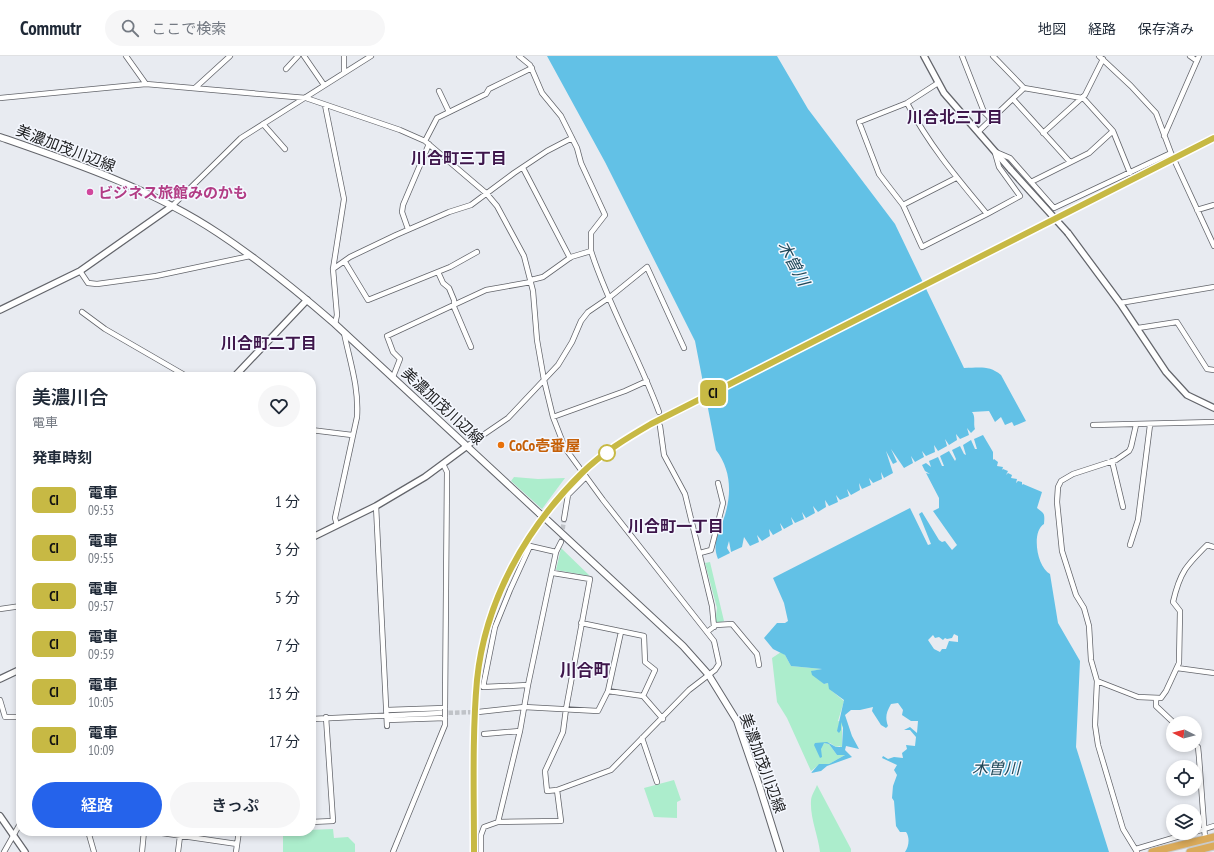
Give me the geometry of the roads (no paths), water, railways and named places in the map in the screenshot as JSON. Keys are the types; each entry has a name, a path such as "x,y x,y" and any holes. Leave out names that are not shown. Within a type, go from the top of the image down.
{"highway":[{"path":"1152,852 1214,836"},
{"path":"1190,852 1206,850 1214,846"}],"main road":[{"name":"美濃加茂川辺線","path":"0,137 94,170 171,207 218,233 250,256 336,324 678,641 708,674 737,720 780,852"}],"street":[{"path":"126,56 146,84"},
{"path":"195,88 230,56"},
{"path":"286,69 298,56"},
{"path":"304,56 324,85"},
{"path":"344,56 344,72"},
{"path":"0,310 80,271 171,207 241,138 371,56"},
{"path":"519,56 532,68 542,94 561,116 605,215 591,233 591,251 659,412"},
{"path":"924,56 938,83 953,104 1068,233 1120,302 1166,372 1179,388 1187,395 1214,408"},
{"path":"962,56 984,112 991,119"},
{"path":"994,56 1024,88 1082,98 1113,131 1130,173"},
{"path":"1164,136 1198,59 1190,56"},
{"path":"1044,133 1082,98 1101,57 1156,113 1164,136 1214,246"},
{"path":"425,141 437,118 486,94 489,89 532,68"},
{"path":"938,83 907,103 859,122 879,174 903,205 922,247 1020,196 999,167 995,152"},
{"path":"0,98 146,84 306,98 400,130 429,144 486,193 497,206 524,256 531,281 537,340 544,380 553,417 565,448 714,641 719,664 715,670 708,674 690,690 611,770 557,790 547,791 544,771 563,732 581,623 590,579 553,573"},
{"path":"978,132 1024,88"},
{"path":"439,91 449,112"},
{"path":"1013,99 1070,162"},
{"path":"907,103 928,141 956,178 987,214"},
{"path":"325,105 344,199 333,269 336,324"},
{"path":"263,124 285,149"},
{"path":"1031,182 1089,152 1113,131"},
{"path":"333,269 345,262 350,257 408,229 448,212 471,205 547,151 572,138"},
{"path":"408,229 402,212 403,205 429,144"},
{"path":"995,152 1010,158 1054,208 1172,153"},
{"path":"523,168 570,258"},
{"path":"903,205 956,178"},
{"path":"1197,210 1214,205"},
{"path":"393,377 400,359 393,352 387,336 486,290 531,281 543,277 570,258 591,251"},
{"path":"345,262 368,300 438,272 477,252"},
{"path":"80,271 88,283 97,284 156,276 250,256"},
{"path":"316,536 376,506 443,464 508,418 558,365 584,316 647,267 684,348"},
{"path":"438,272 443,283 449,288 470,347"},
{"path":"1120,302 1214,287"},
{"path":"239,372 307,300"},
{"path":"82,312 105,329 179,372"},
{"path":"1138,328 1177,322 1207,369 1214,370"},
{"path":"338,525 334,518 357,417 358,401 355,373 344,333"},
{"path":"553,417 625,391 647,381"},
{"path":"1093,425 1150,425 1214,422"},
{"path":"1136,425 1131,447 1128,451 1112,461 1073,474 1061,481 1058,487 1057,502 1062,551 1076,595 1084,608 1089,626 1091,660 1097,682 1095,725 1098,745 1123,829 1137,850 1168,840"},
{"path":"1130,545 1138,520 1150,425"},
{"path":"660,426 664,455 685,494 712,606 714,627"},
{"path":"316,431 352,435"},
{"path":"1112,461 1124,507"},
{"path":"393,852 445,725 448,472 443,464"},
{"path":"564,519 568,495 586,477"},
{"path":"700,554 711,550 723,503 718,483"},
{"path":"376,506 387,726"},
{"path":"498,822 520,731 528,685 553,573 556,552 561,542"},
{"path":"1097,682 1138,697 1156,699 1161,698 1166,691 1179,663 1180,611 1173,602 1177,585 1185,567 1207,545 1214,547"},
{"path":"528,685 483,687 496,627 510,590 530,546 556,552"},
{"path":"0,609 16,607"},
{"path":"581,623 644,636 645,662 655,670 643,696"},
{"path":"707,632 714,627 732,624 757,654 759,665"},
{"path":"478,712 524,707 598,711 608,691 621,632"},
{"path":"1177,668 1214,673"},
{"path":"0,678 16,671"},
{"path":"608,691 643,696 663,719"},
{"path":"1156,699 1156,706 1167,716"},
{"path":"0,700 5,717 16,717"},
{"path":"316,718 445,713"},
{"path":"387,715 445,713"},
{"path":"316,822 333,821 326,717"},
{"path":"484,734 520,731"},
{"path":"642,738 658,782"},
{"path":"1198,752 1205,838"},
{"path":"481,852 481,835 484,827 498,822 561,821 557,790"},
{"path":"0,816 25,852"},
{"path":"1204,829 1214,826"},
{"path":"4,852 16,830"},
{"path":"89,836 94,852"},
{"path":"142,852 144,836"},
{"path":"178,852 180,836 237,844"},
{"path":"236,852 238,836"}],"water":[{"path":"547,56 777,56 808,109 895,224 964,368 988,368 1001,375 1026,421 1014,426 1012,422 1005,425 1001,417 995,422 989,411 972,412 974,416 975,429 971,433 967,428 969,435 960,439 956,434 957,440 949,445 945,439 947,446 938,451 934,445 935,452 926,456 922,451 924,457 915,462 911,456 913,463 904,468 891,449 897,462 893,464 886,451 893,473 884,478 881,472 882,479 873,483 869,478 871,485 862,489 859,483 860,490 851,495 847,489 849,496 840,500 836,495 838,502 829,506 825,500 826,507 818,512 813,506 815,513 806,518 802,512 804,519 795,523 791,517 793,524 784,529 780,523 782,530 773,535 769,529 770,536 762,541 757,535 759,542 750,546 744,537 742,547 731,552 729,541 727,548 730,553 718,559 716,554 716,544 726,512 729,484 725,466 716,450 695,341 605,162"},
{"name":"木曽川","path":"983,435 993,452 993,460 994,459 998,462 997,466 1003,467 1002,470 1008,471 1006,475 1008,473 1012,475 1011,478 1017,479 1016,483 1018,481 1022,482 1022,485 1023,484 1042,492 1037,508 1044,514 1044,524 1040,528 1038,534 1037,549 1045,570 1050,574 1058,623 1080,661 1076,747 1109,852 905,852 908,845 908,837 906,832 900,832 896,826 894,801 892,798 893,786 897,775 894,770 897,765 882,758 883,756 888,759 894,757 903,758 902,753 907,749 906,745 915,746 916,737 910,730 904,730 910,727 917,733 918,721 911,721 902,715 903,710 898,703 891,704 889,707 886,717 888,726 886,728 881,725 872,711 873,707 860,710 851,710 845,715 852,736 859,749 846,746 845,750 852,757 827,766 821,771 811,773 819,764 829,764 845,755 837,755 829,744 824,743 821,749 822,757 820,758 814,745 815,743 827,742 836,747 842,747 843,728 841,722 841,730 839,733 837,731 844,700 829,689 828,683 824,684 812,675 811,671 822,669 791,666 785,655 773,649 764,638 777,623 785,623 788,621 784,603 773,578 910,508 928,545 931,544 919,514 922,512 939,540 942,542 945,541 952,550 957,545 933,511 939,508 939,498 926,473 930,474 925,471 922,465 926,463 931,467 929,461 938,457 942,466 944,466 940,456 949,451 955,461 956,459 952,450 960,446 966,455 963,445 971,440 975,449 977,449 974,439","holes":["954,634 958,636 958,642 949,641 946,649 942,649 940,652 934,649 928,640 933,635 935,638 939,637 943,640 945,638 952,638"]}],"tunnel":[{"path":"561,542 564,519"},
{"path":"442,713 478,712"}],"railway":[{"path":"474,852 475,701 482,651 489,622 499,594 526,542 543,517 582,473 606,452 651,424 1214,138"}],"train":[{"name":"CI","path":"474,852 475,714 478,678 484,643 489,625 506,579 529,537 547,512 583,472 617,445 651,424 1214,138"}],"place":[{"name":"ビジネス旅館みのかも","path":"90,192"},
{"name":"CoCo壱番屋","path":"501,445"}],"district":[{"name":"川合北三丁目","path":"955,117"},
{"name":"川合町三丁目","path":"459,158"},
{"name":"川合町二丁目","path":"269,343"},
{"name":"川合町一丁目","path":"676,526"},
{"name":"川合町","path":"585,670"}]}
